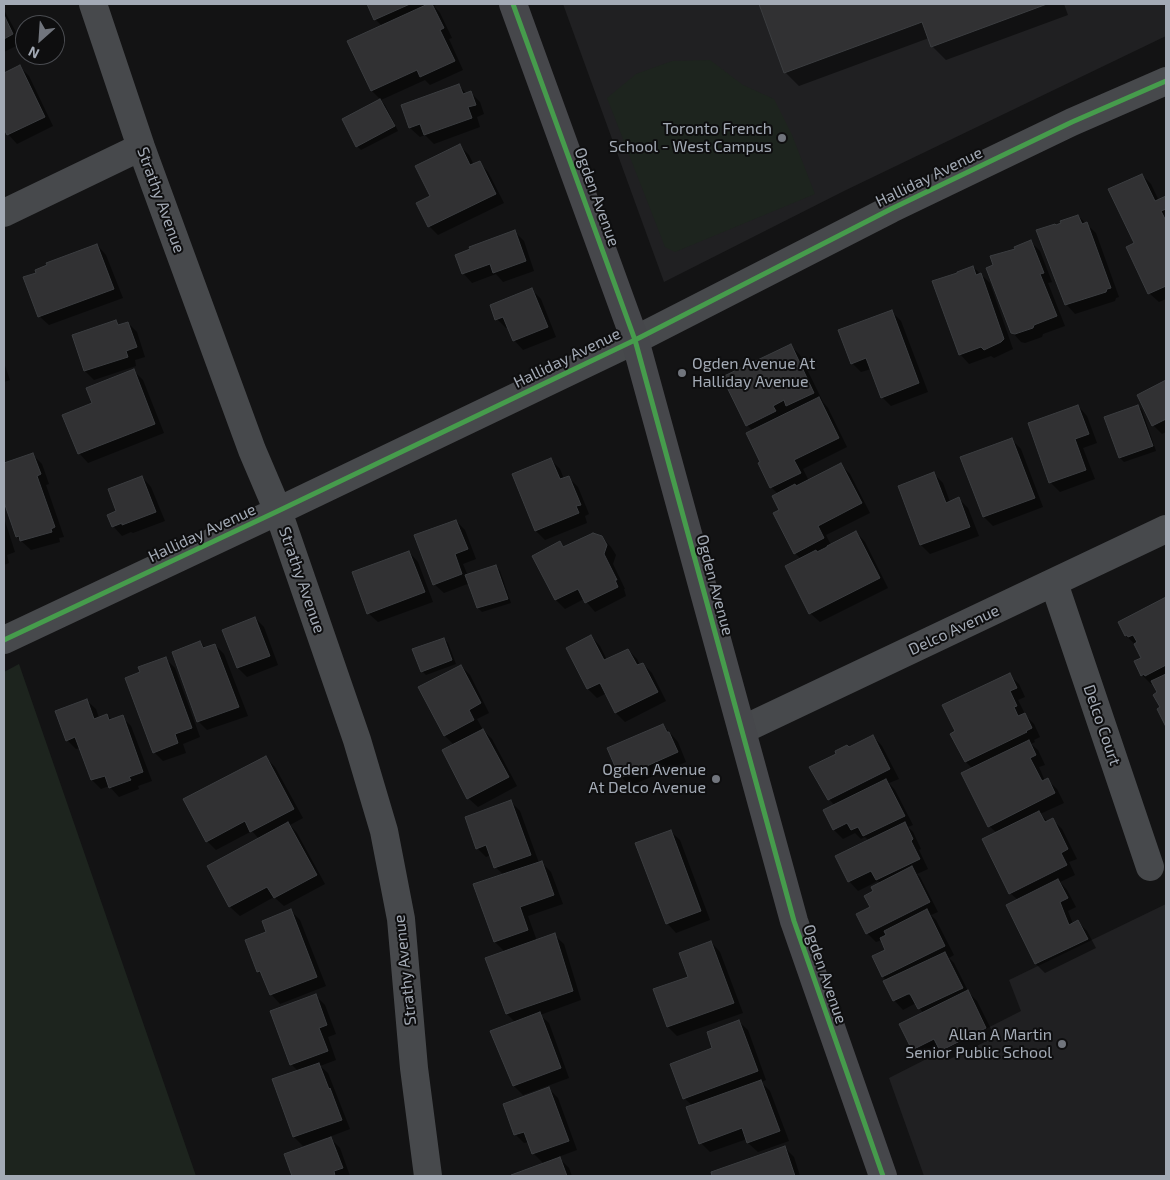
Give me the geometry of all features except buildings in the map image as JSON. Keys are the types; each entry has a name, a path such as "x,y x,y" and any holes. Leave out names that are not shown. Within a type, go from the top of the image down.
{"street":[{"name":"Strathy Avenue","path":"93,4 142,147 252,450 278,511 357,740 384,832 401,919 414,1068 428,1176"},
{"name":"Ogden Avenue","path":"513,4 635,340 794,921 883,1176"},
{"name":"Halliday Avenue","path":"4,640 635,340 900,204 1072,122 1166,81"},
{"path":"4,213 142,147"},
{"name":"Delco Avenue","path":"742,730 1166,528"},
{"name":"Delco Court","path":"1054,583 1150,867"}],"shaded area":[{"name":"Toronto French School - West Campus","path":"563,4 1164,4 1166,9 1166,36 844,191 664,282"},
{"path":"710,60 743,85 774,99 792,135 815,194 675,252 665,247 607,98 636,74 672,61"},
{"path":"19,664 196,1176 4,1176 4,672"},
{"name":"Allan A Martin Senior Public School","path":"1166,904 1166,1176 924,1176 889,1078 1021,1011 1009,980"}],"cycle path":[{"path":"513,4 635,340 794,921 883,1176"},
{"path":"4,640 635,340 891,209 1072,122 1166,81"}],"place":[{"name":"Toronto French School - West Campus","path":"782,138"},
{"name":"Ogden Avenue At Halliday Avenue","path":"682,373"},
{"name":"Ogden Avenue At Delco Avenue","path":"716,779"},
{"name":"Allan A Martin Senior Public School","path":"1062,1044"}]}
